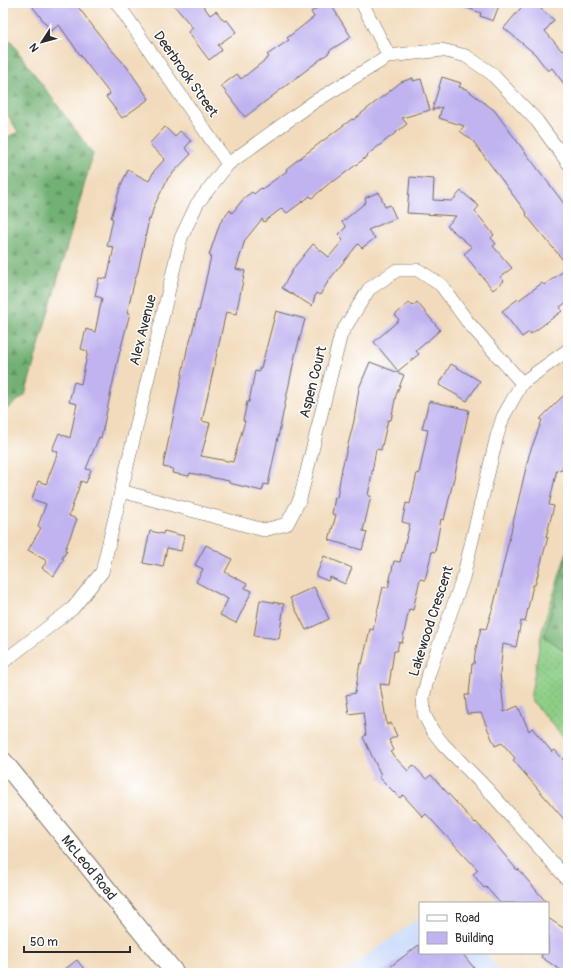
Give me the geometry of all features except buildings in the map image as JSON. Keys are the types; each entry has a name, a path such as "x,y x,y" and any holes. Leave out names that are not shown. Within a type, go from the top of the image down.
{"main road":[{"name":"McLeod Road","path":"3,762 175,973"}],"street":[{"name":"Deerbrook Street","path":"117,3 228,164"},
{"path":"362,3 389,56 442,50 466,56 491,73 537,121 568,163"},
{"name":"Alex Avenue","path":"3,662 73,608 102,572 181,238 196,204 228,164 314,102 389,56"},
{"name":"Aspen Court","path":"121,490 264,530 287,524 300,499 341,334 369,289 397,270 418,270 441,285 467,321 522,383"},
{"name":"Lakewood Crescent","path":"568,350 522,383 503,417 497,436 463,578 429,673 423,697 424,714 432,730 443,744 489,791 568,880"}],"shaded area":[{"path":"419,918 419,954 487,954 501,973 344,973"}],"green space":[{"path":"3,31 93,154 25,395 3,412 3,139 18,132 3,107"},
{"path":"568,548 568,742 530,699 542,630"},
{"path":"568,552 568,654 544,636"}]}
